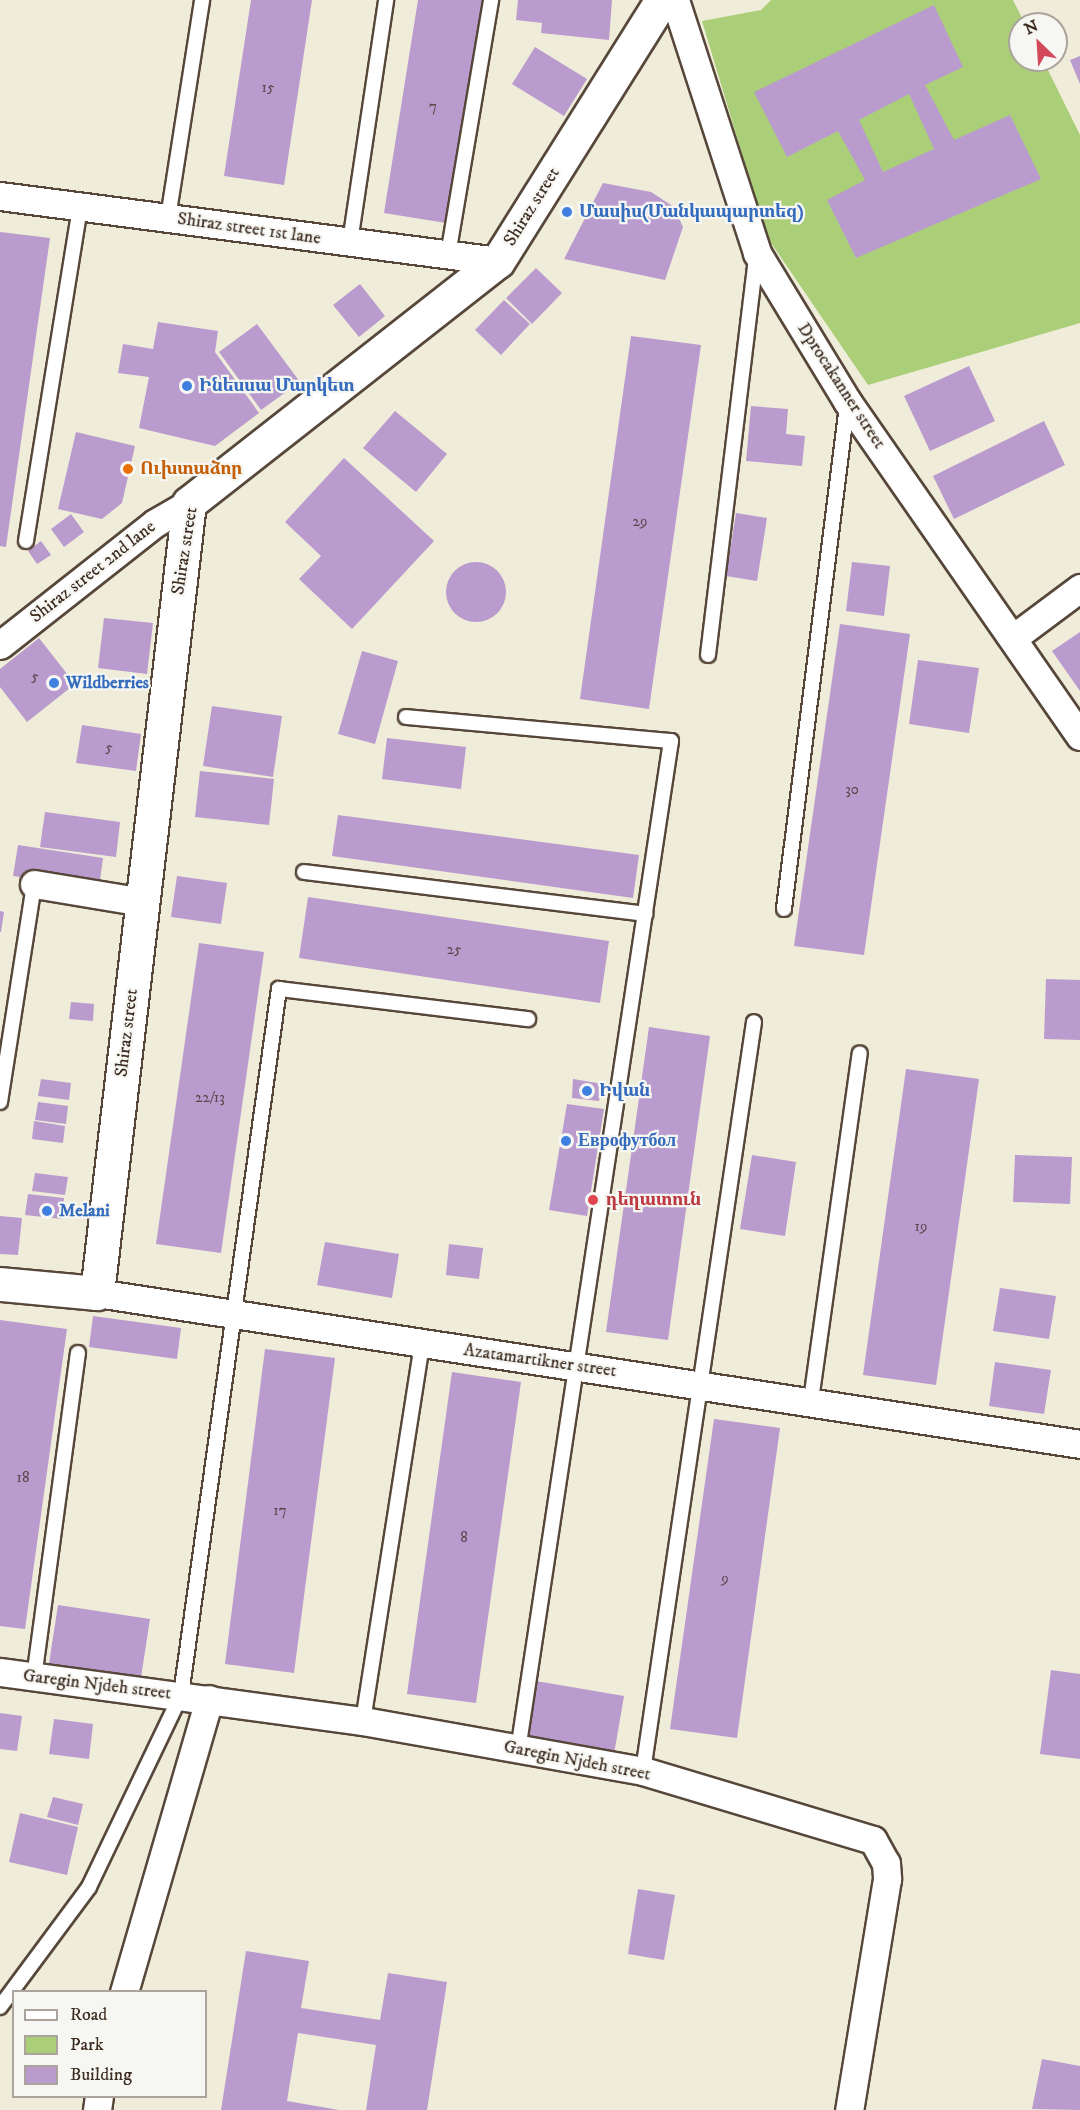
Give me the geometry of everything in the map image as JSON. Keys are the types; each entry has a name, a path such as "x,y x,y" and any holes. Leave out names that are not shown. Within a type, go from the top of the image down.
{"street":[{"name":"Shiraz street","path":"97,1293 189,503 498,261 662,0"},
{"name":"Dprocakanner street","path":"675,0 757,253 847,401 1080,736"},
{"name":"Shiraz street 1st lane","path":"0,196 498,261"},
{"name":"Shiraz street 2nd lane","path":"0,645 155,523 189,503"},
{"path":"1013,638 1080,588"},
{"path":"34,884 142,902"},
{"name":"Azatamartikner street","path":"0,1284 97,1293 422,1344 811,1400 1080,1444"},
{"name":"Garegin Njdeh street","path":"0,1672 363,1720 643,1771 873,1840 886,1863 887,1879 849,2110"},
{"path":"125,1990 209,1699"}],"lane":[{"path":"168,218 202,0"},
{"path":"350,242 386,0"},
{"path":"448,255 491,0"},
{"path":"26,541 80,207"},
{"path":"708,655 757,253"},
{"path":"784,909 847,401"},
{"path":"405,717 671,741 518,1750"},
{"path":"304,872 645,914"},
{"path":"0,1102 34,884"},
{"path":"13,1990 89,1887 181,1695 279,989 528,1019"},
{"path":"643,1771 754,1022"},
{"path":"811,1400 860,1053"},
{"path":"363,1720 422,1344"},
{"path":"34,1678 78,1353"},
{"path":"0,2007 12,1991"}],"green space":[{"path":"771,0 1013,0 1019,12 1008,12 1008,72 1049,72 1080,135 1080,323 868,385 767,237 702,21 761,10"}],"building":[{"path":"251,0 312,0 284,185 224,176"},
{"path":"418,0 482,0 446,223 384,213"},
{"path":"518,0 612,0 609,40 541,33 542,23 516,20"},
{"path":"934,5 963,67 925,85 954,140 1010,115 1041,179 856,258 827,200 865,180 838,131 787,157 754,92","holes":["909,94 934,149 883,172 859,120"]},
{"path":"535,47 587,79 564,116 512,84"},
{"path":"1080,56 1080,84 1070,60"},
{"path":"603,183 651,192 674,207 683,227 665,280 564,259"},
{"path":"0,232 50,238 6,547 0,546"},
{"path":"536,268 562,293 532,324 506,298"},
{"path":"360,284 385,316 359,337 333,305"},
{"path":"504,300 530,324 501,355 475,330"},
{"path":"158,322 218,331 215,352 259,413 215,446 139,428 149,377 118,373 123,344 153,349"},
{"path":"257,324 300,382 261,410 219,352"},
{"path":"631,336 701,345 649,709 580,699"},
{"path":"969,366 995,421 930,451 904,396"},
{"path":"751,406 788,409 786,434 805,436 802,466 746,461"},
{"path":"395,411 447,454 416,492 363,448"},
{"path":"1044,421 1065,465 954,519 933,476"},
{"path":"76,432 135,446 122,503 102,519 58,509"},
{"path":"344,458 434,541 352,629 299,579 321,556 285,522"},
{"path":"736,513 767,518 757,581 726,576"},
{"path":"71,514 84,532 64,547 51,529"},
{"path":"41,541 51,555 37,564 28,551"},
{"path":"476,562 497,571 506,592 497,613 476,622 455,613 446,592 455,571"},
{"path":"852,562 890,566 884,616 846,611"},
{"path":"104,618 153,623 147,674 98,668"},
{"path":"840,624 910,634 864,955 794,946"},
{"path":"1080,632 1080,691 1052,651"},
{"path":"39,638 75,684 27,722 0,687 0,669"},
{"path":"362,651 398,661 375,744 338,734"},
{"path":"918,660 979,668 969,733 909,724"},
{"path":"212,706 282,716 273,777 203,766"},
{"path":"82,725 141,734 136,771 76,763"},
{"path":"387,738 466,747 461,789 382,779"},
{"path":"200,771 274,779 269,825 195,817"},
{"path":"45,812 120,822 116,857 40,847"},
{"path":"338,815 639,855 633,898 332,856"},
{"path":"18,845 103,858 99,888 13,876"},
{"path":"177,876 227,883 221,924 171,917"},
{"path":"308,897 609,941 600,1003 299,958"},
{"path":"0,911 4,912 1,932 0,932"},
{"path":"199,943 264,952 221,1253 156,1244"},
{"path":"1046,979 1080,980 1080,1040 1044,1039"},
{"path":"71,1002 94,1004 93,1021 69,1019"},
{"path":"649,1027 710,1036 668,1340 606,1332"},
{"path":"906,1069 979,1079 936,1385 863,1375"},
{"path":"41,1079 71,1083 69,1100 38,1096"},
{"path":"573,1079 603,1084 599,1101 572,1098"},
{"path":"38,1102 68,1106 66,1124 35,1120"},
{"path":"567,1104 604,1109 587,1216 549,1210"},
{"path":"34,1121 65,1126 63,1143 32,1139"},
{"path":"752,1155 796,1162 785,1236 740,1229"},
{"path":"1015,1155 1072,1157 1070,1204 1013,1202"},
{"path":"35,1173 68,1177 65,1195 32,1191"},
{"path":"28,1194 64,1198 62,1219 25,1215"},
{"path":"0,1216 22,1218 18,1255 0,1254"},
{"path":"325,1242 399,1254 392,1298 317,1285"},
{"path":"449,1244 483,1248 479,1279 446,1275"},
{"path":"1000,1288 1056,1296 1049,1339 993,1331"},
{"path":"93,1316 181,1328 177,1359 89,1347"},
{"path":"0,1320 67,1329 25,1629 0,1626"},
{"path":"265,1349 335,1358 294,1673 225,1664"},
{"path":"995,1362 1051,1370 1044,1414 989,1406"},
{"path":"452,1372 521,1382 476,1703 407,1694"},
{"path":"714,1419 780,1428 737,1738 670,1729"},
{"path":"58,1605 150,1619 140,1684 48,1670"},
{"path":"1051,1670 1080,1674 1080,1759 1040,1754"},
{"path":"536,1681 624,1696 613,1760 525,1745"},
{"path":"0,1713 22,1716 17,1751 0,1749"},
{"path":"54,1719 93,1724 89,1759 49,1754"},
{"path":"53,1797 83,1804 78,1825 47,1817"},
{"path":"20,1813 78,1827 67,1875 9,1862"},
{"path":"638,1889 675,1895 664,1960 628,1954"},
{"path":"246,1951 309,1961 301,2008 380,2020 388,1973 447,1982 427,2110 366,2110 376,2045 298,2033 287,2101 339,2110 221,2110"},
{"path":"1042,2059 1080,2066 1080,2110 1032,2109"}],"place":[{"name":"Մասիս(Մանկապարտեզ)","path":"567,212"},
{"name":"Ինեսսա Մարկետ","path":"187,386"},
{"name":"Ուխտաձոր","path":"128,469"},
{"name":"Wildberries","path":"54,683"},
{"name":"Իվան","path":"587,1091"},
{"name":"Еврофутбол","path":"566,1141"},
{"name":"դեղատուն","path":"593,1200"},
{"name":"Melani","path":"47,1211"}]}
